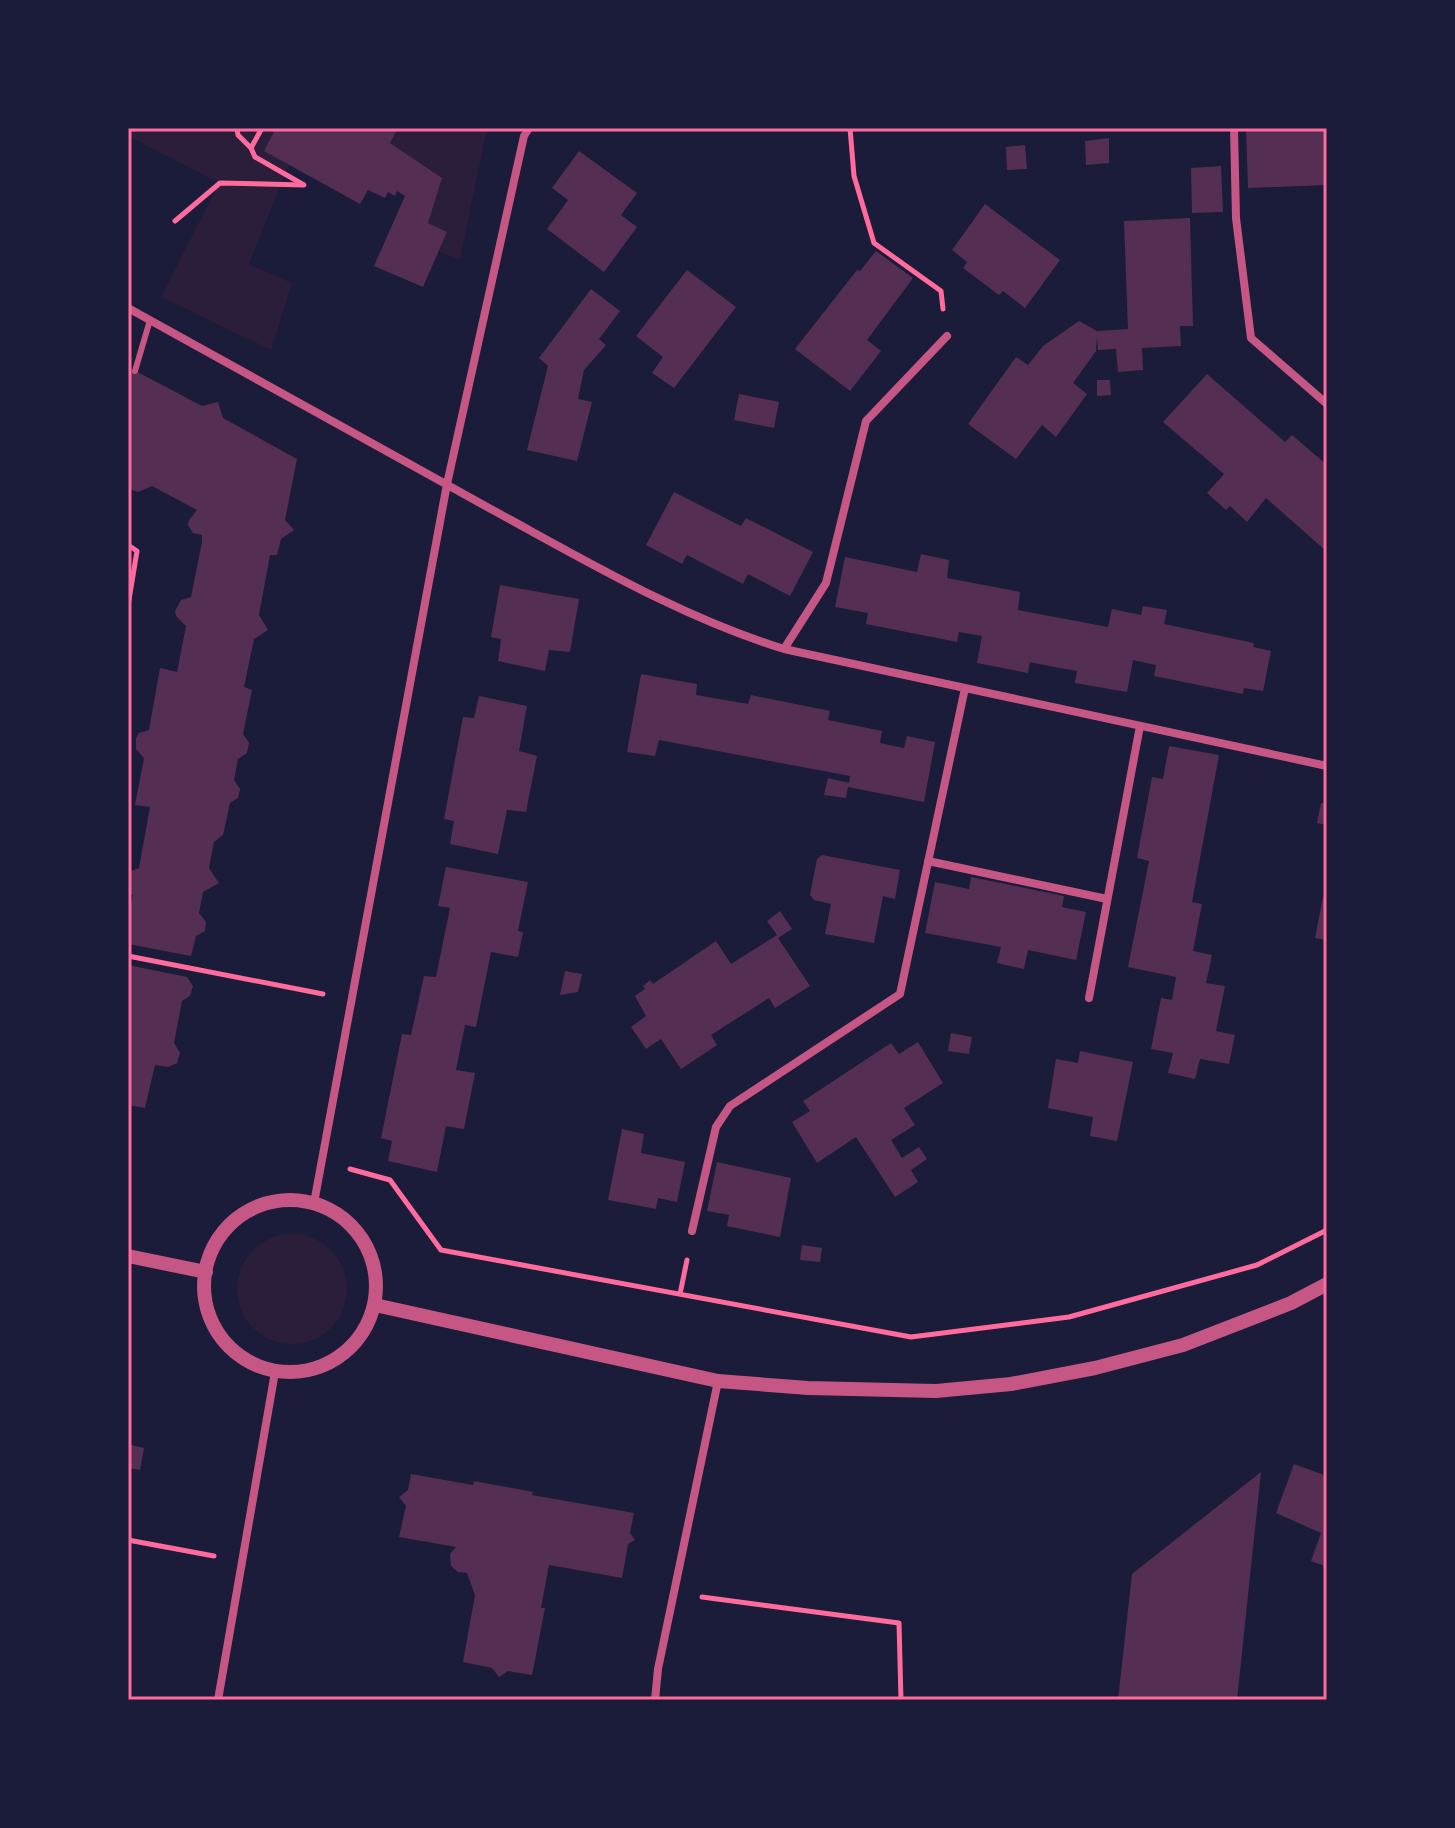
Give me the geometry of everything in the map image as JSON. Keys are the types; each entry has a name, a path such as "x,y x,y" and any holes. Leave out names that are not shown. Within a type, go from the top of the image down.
{"street":[{"path":"314,1203 447,484 524,136 529,128"},
{"path":"1234,128 1236,218 1251,338 1327,404"},
{"path":"128,308 447,484 686,612 733,633 784,649 1327,766"},
{"path":"784,649 826,583 866,421 947,336"},
{"path":"692,1231 716,1127 730,1106 900,994 965,688"},
{"path":"1089,998 1140,726"},
{"path":"928,861 1107,899"},
{"path":"298,1200 314,1203 334,1212 351,1225 373,1262 375,1305 361,1335 338,1358 318,1368 297,1373 275,1372 243,1359 219,1336 206,1305 206,1272 217,1241 237,1218 266,1203 298,1200"},
{"path":"128,1256 206,1272"},
{"path":"375,1305 718,1381 808,1388 936,1391 1011,1384 1095,1368 1183,1345 1291,1303 1327,1284"},
{"path":"218,1700 275,1372"},
{"path":"655,1700 673,1593 718,1381"}],"lane":[{"path":"135,371 150,320"}],"path":[{"path":"175,221 220,183 304,185 255,157 238,135 237,128"},
{"path":"251,148 262,128"},
{"path":"850,128 854,176 874,243 941,291 947,336"},
{"path":"128,545 137,551 128,606"},
{"path":"128,956 351,999"},
{"path":"322,1162 390,1180 441,1250 911,1337 1069,1317 1257,1265 1327,1230"},
{"path":"128,1540 242,1561"},
{"path":"673,1593 899,1623 901,1700"}],"shaded area":[{"path":"128,128 276,128 289,164 249,264 292,283 271,350 161,297 219,183 128,136"},
{"path":"398,128 489,128 460,260 439,251 447,232 428,223 442,178 390,143"},
{"path":"292,1234 313,1238 331,1250 343,1268 347,1289 343,1310 331,1328 313,1340 292,1344 271,1340 253,1328 241,1310 237,1289 241,1268 253,1250 271,1238"}],"building":[{"path":"276,128 398,128 390,143 442,178 428,223 447,232 423,287 374,266 405,196 397,191 395,196 388,192 385,198 368,190 360,204 264,151"},
{"path":"1246,128 1327,128 1327,185 1248,188"},
{"path":"1109,138 1109,163 1086,165 1085,141"},
{"path":"1025,145 1027,169 1007,170 1006,147"},
{"path":"579,151 637,193 621,215 637,227 604,272 547,229 568,200 552,188"},
{"path":"1221,166 1223,212 1192,213 1191,168"},
{"path":"985,204 1060,260 1025,308 1003,291 999,295 963,268 967,262 952,250"},
{"path":"1190,218 1193,326 1180,326 1181,346 1142,348 1143,370 1118,372 1116,349 1098,350 1097,337 1096,351 1073,383 1087,394 1056,437 1042,425 1016,459 968,424 1016,357 1028,365 1043,346 1079,321 1097,331 1128,329 1124,221"},
{"path":"876,251 913,278 867,340 881,351 850,391 795,349 857,270 860,271"},
{"path":"687,270 736,307 674,388 652,373 663,357 636,336"},
{"path":"591,289 620,311 599,339 606,345 584,370 578,399 592,402 577,461 527,450 548,366 539,358"},
{"path":"128,367 202,406 218,402 223,418 297,459 285,520 294,530 281,539 277,555 270,555 259,615 268,630 254,639 244,687 252,690 243,734 249,743 247,753 238,759 234,780 240,789 238,798 230,803 223,835 214,842 209,868 219,883 203,892 199,913 206,922 205,931 196,936 191,956 128,944 133,895 128,892 128,872 139,868 150,807 135,805 144,758 136,749 136,738 139,733 149,730 160,668 177,672 186,626 175,611 181,600 191,597 202,535 193,533 188,525 197,510 152,486 138,492 132,490 128,483"},
{"path":"1207,374 1285,442 1292,435 1327,465 1325,550 1266,498 1247,522 1230,506 1226,510 1207,493 1224,474 1163,422"},
{"path":"1097,380 1110,380 1111,395 1097,396"},
{"path":"739,394 779,402 774,428 734,420"},
{"path":"674,492 741,526 746,518 813,552 790,596 748,574 743,584 687,555 682,564 646,545"},
{"path":"921,554 949,560 947,578 1020,592 1018,610 1108,627 1112,609 1141,615 1143,606 1167,610 1164,624 1254,643 1253,647 1271,651 1263,691 1244,688 1243,694 1154,676 1156,665 1133,660 1127,692 1075,683 1077,671 1030,662 1028,673 977,663 982,636 959,632 957,642 866,624 868,613 835,607 845,557 917,572"},
{"path":"500,585 579,599 570,652 549,650 545,671 498,661 501,639 491,637"},
{"path":"641,674 697,684 696,695 748,704 751,695 830,711 828,720 882,731 880,743 904,748 907,736 935,742 924,802 848,787 846,798 824,795 828,778 849,783 850,776 659,740 655,756 627,752"},
{"path":"479,696 527,706 519,751 537,756 526,812 507,810 498,854 450,844 454,821 444,819 463,717 474,718"},
{"path":"1169,746 1219,755 1192,902 1202,904 1193,951 1212,955 1206,983 1225,986 1216,1031 1235,1035 1229,1064 1200,1059 1195,1079 1168,1073 1173,1053 1151,1049 1161,998 1172,1000 1176,977 1128,967 1149,861 1137,858 1152,777 1163,779"},
{"path":"1321,803 1327,804 1327,825 1317,823"},
{"path":"822,855 900,870 895,899 883,896 874,943 825,934 831,904 814,900 810,895 817,859"},
{"path":"446,867 528,882 518,931 523,932 518,957 491,952 476,1027 465,1025 456,1070 475,1073 464,1129 446,1126 437,1172 388,1161 392,1141 381,1138 402,1034 411,1035 424,976 436,977 450,908 438,906"},
{"path":"971,877 1064,896 1062,907 1086,912 1076,960 1028,950 1024,969 997,963 1001,947 925,933 935,882 969,889"},
{"path":"1323,897 1327,898 1327,940 1315,938"},
{"path":"780,911 792,929 778,938 810,986 775,1008 769,998 711,1035 717,1045 681,1069 661,1039 646,1049 631,1027 646,1016 635,996 645,989 643,986 650,980 653,984 716,941 731,964 777,935 767,921"},
{"path":"128,965 187,977 193,986 190,996 182,1001 174,1043 180,1053 177,1063 168,1067 155,1065 145,1108 128,1105"},
{"path":"565,971 582,974 578,992 560,995"},
{"path":"951,1033 972,1037 969,1054 948,1051"},
{"path":"918,1042 943,1083 904,1108 915,1125 891,1140 902,1158 919,1147 927,1159 911,1170 918,1182 895,1197 856,1137 817,1163 792,1122 810,1111 803,1101 891,1043 899,1054"},
{"path":"1080,1051 1133,1062 1117,1141 1090,1136 1093,1117 1048,1108 1056,1059 1078,1063"},
{"path":"622,1129 644,1134 641,1153 685,1162 677,1202 658,1198 656,1209 608,1200"},
{"path":"717,1162 791,1178 780,1237 727,1226 729,1215 707,1211"},
{"path":"802,1245 822,1248 820,1262 800,1260"},
{"path":"131,1445 144,1448 140,1470 128,1468"},
{"path":"1294,1464 1327,1476 1327,1567 1311,1561 1321,1533 1276,1513"},
{"path":"1261,1472 1237,1700 1118,1700 1132,1574"},
{"path":"411,1474 473,1485 474,1481 634,1513 630,1533 635,1540 628,1544 622,1578 549,1565 541,1608 545,1608 532,1675 508,1671 499,1677 492,1668 463,1662 475,1595 467,1573 458,1572 451,1566 450,1554 456,1547 399,1537 406,1506 399,1497 408,1490"}]}
